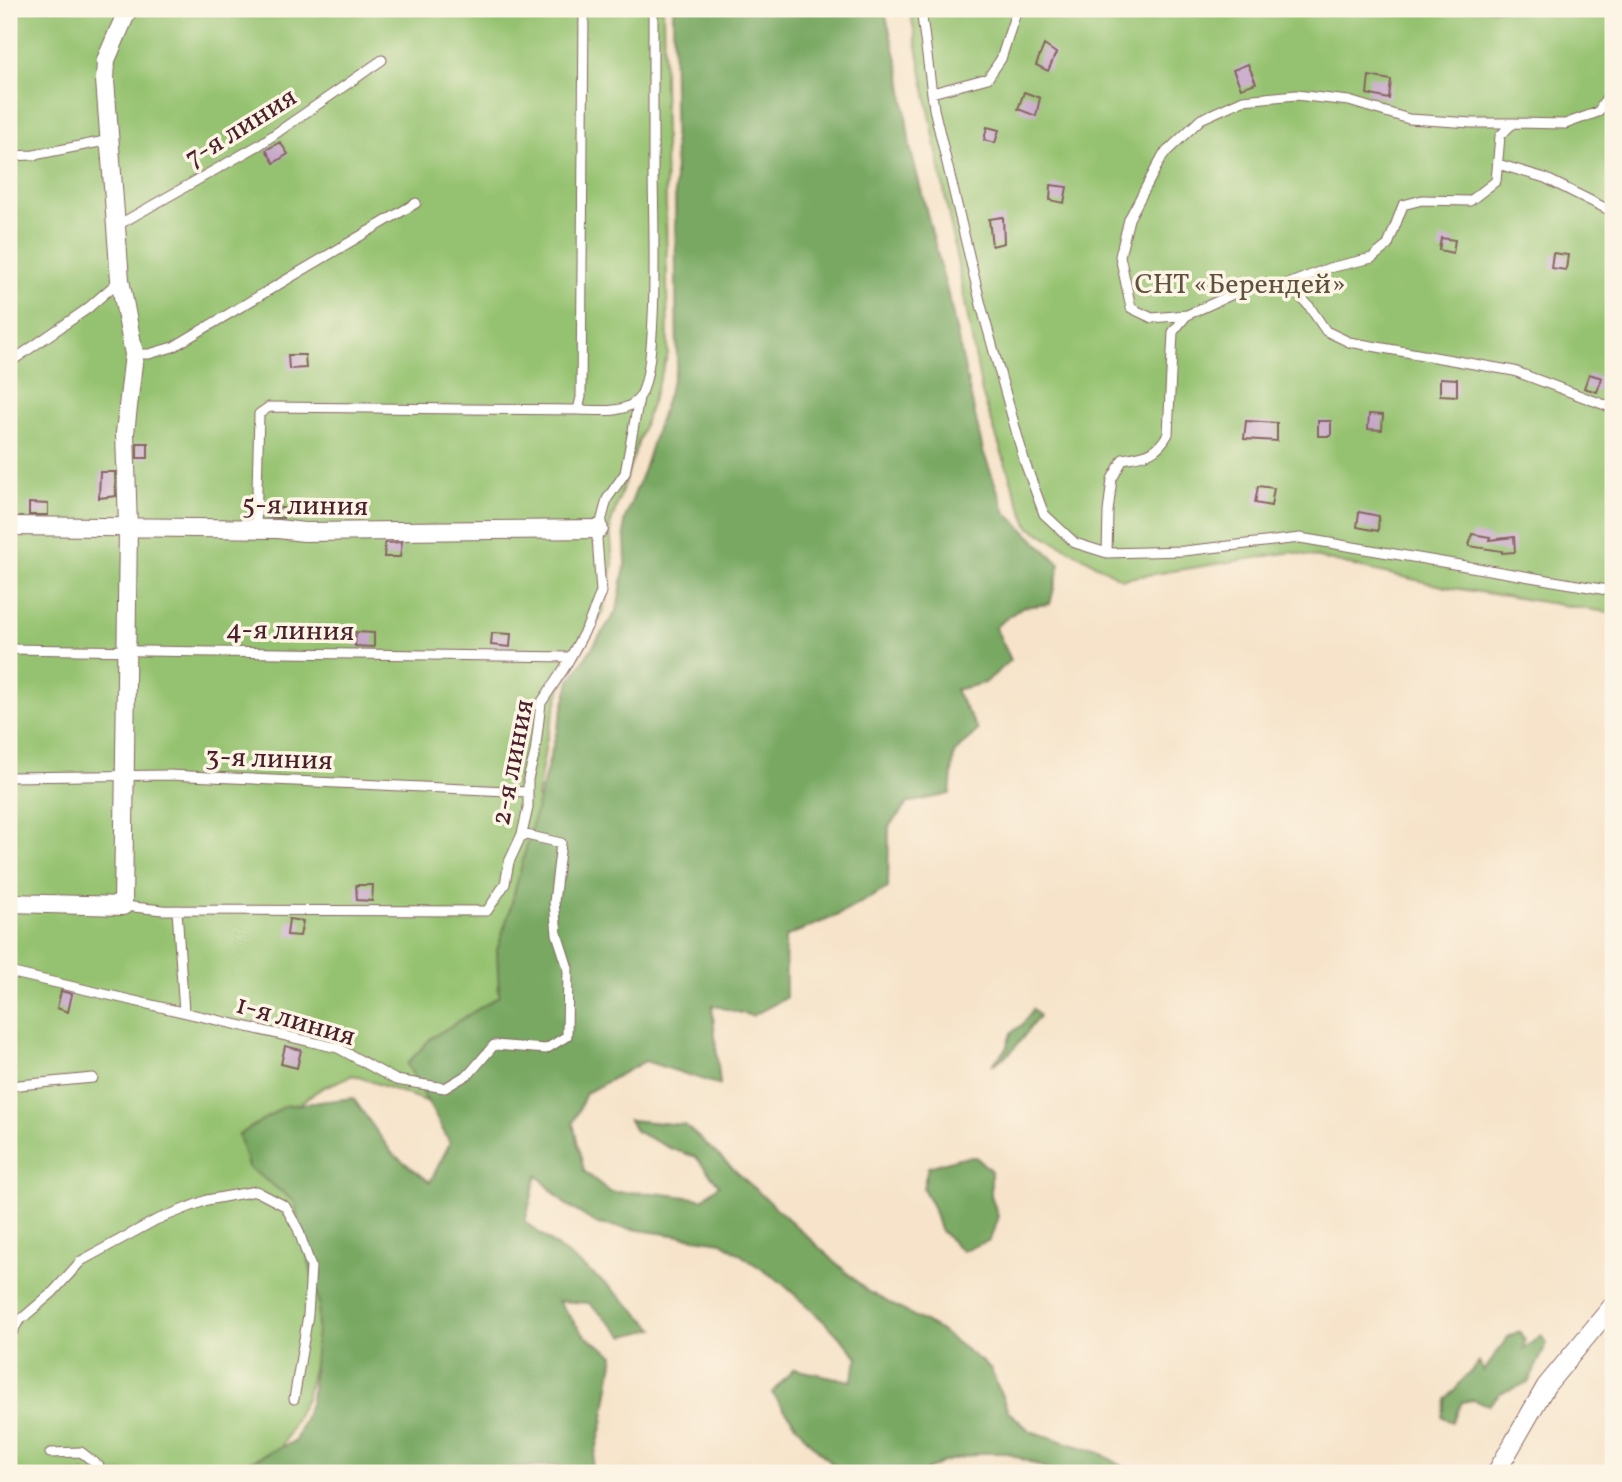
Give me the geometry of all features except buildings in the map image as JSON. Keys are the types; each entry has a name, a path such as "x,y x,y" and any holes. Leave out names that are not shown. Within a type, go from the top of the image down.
{"street":[{"path":"9,903 123,906 128,527 125,433 134,354 120,280 118,225 105,80 106,60 128,9"},
{"name":"5-я линия","path":"9,526 304,532 600,529"},
{"path":"1496,1473 1546,1386 1613,1305"}],"lane":[{"path":"578,410 581,397 584,9"},
{"name":"2-я линия","path":"123,906 177,910 487,911 505,884 509,862 522,834 528,808 528,779 535,753 541,703 588,625 601,592 597,538 607,499 625,472 639,398 649,363 653,294 653,9"},
{"path":"921,9 932,93 981,305 1025,463 1044,514 1075,543 1107,553 1184,551 1300,538 1613,591"},
{"path":"932,93 988,78 1001,59 1017,9"},
{"name":"7-я линия","path":"118,225 259,145 382,60"},
{"path":"1513,123 1500,136 1496,181 1470,201 1422,200 1403,205 1388,245 1372,258 1328,268 1287,284 1251,286 1187,315 1152,318 1131,308 1120,256 1129,219 1163,155 1201,119 1243,100 1296,95 1349,101 1409,119 1565,124 1598,112 1613,88"},
{"path":"9,156 34,155 110,140"},
{"path":"1498,164 1545,178 1613,212"},
{"path":"134,354 149,354 173,347 416,203"},
{"path":"9,363 87,309 120,280"},
{"path":"1287,284 1309,306 1326,331 1349,342 1514,371 1613,408"},
{"path":"1107,553 1112,480 1123,459 1160,448 1168,434 1174,332 1187,315"},
{"path":"256,529 259,414 270,407 607,411 627,407 639,398"},
{"name":"4-я линия","path":"9,649 570,657"},
{"name":"3-я линия","path":"9,777 125,776 359,783 528,792"},
{"name":"1-я линия","path":"9,972 338,1048 396,1080 445,1088 470,1073 494,1045 546,1049 567,1036 568,968 557,934 554,902 561,843 522,834"},
{"path":"177,910 184,1012"},
{"path":"9,1086 93,1078"},
{"path":"9,1338 18,1322 53,1292 81,1261 156,1220 207,1199 256,1191 285,1206 298,1229 311,1267 308,1315 294,1399"},
{"path":"50,1454 80,1452 99,1466 98,1473"}],"green space":[{"path":"9,9 663,9 668,354 610,526 613,565 603,612 561,688 547,737 537,797 569,832 566,902 429,1102 353,1075 322,1088 283,1115 335,1277 306,1398 273,1464 249,1473 9,1473"},
{"path":"673,9 884,9 901,76 910,147 950,303 983,451 1006,513 1060,564 1050,604 1022,607 995,627 1011,660 985,683 955,690 978,730 954,753 950,794 908,803 889,826 888,888 836,916 785,937 786,998 752,1016 712,1005 720,1085 645,1061 586,1093 573,1123 584,1171 610,1192 655,1193 703,1199 719,1185 696,1157 635,1131 629,1120 685,1125 867,1291 940,1330 990,1368 1008,1411 1030,1431 1100,1453 1134,1473 1053,1473 1007,1453 980,1453 943,1462 921,1473 834,1473 837,1469 807,1439 772,1393 794,1369 851,1381 858,1357 831,1328 782,1283 722,1242 597,1224 565,1204 537,1175 525,1222 612,1289 655,1329 624,1336 589,1303 558,1301 584,1335 614,1355 603,1423 590,1473 575,1473 557,1465 484,1470 483,1473 224,1473 295,1441 311,1401 319,1304 294,1201 248,1167 239,1135 285,1106 353,1098 392,1153 430,1182 450,1143 407,1064 431,1038 499,996 497,950 570,681 617,610 626,561 624,521 677,366"},
{"name":"СНТ «Берендей»","path":"910,9 1613,9 1613,613 1447,587 1292,552 1122,579 1029,527 982,393"},
{"path":"1033,1009 1039,1016 1014,1049 992,1065 1006,1049 1011,1033 1022,1025"},
{"path":"976,1157 991,1171 991,1195 998,1216 990,1240 962,1251 940,1230 933,1207 923,1188 928,1167 959,1158"},
{"path":"1519,1331 1525,1340 1524,1349 1541,1335 1547,1344 1528,1383 1500,1393 1489,1405 1473,1400 1462,1402 1452,1422 1442,1417 1446,1399 1479,1362 1484,1371 1508,1337"}]}
